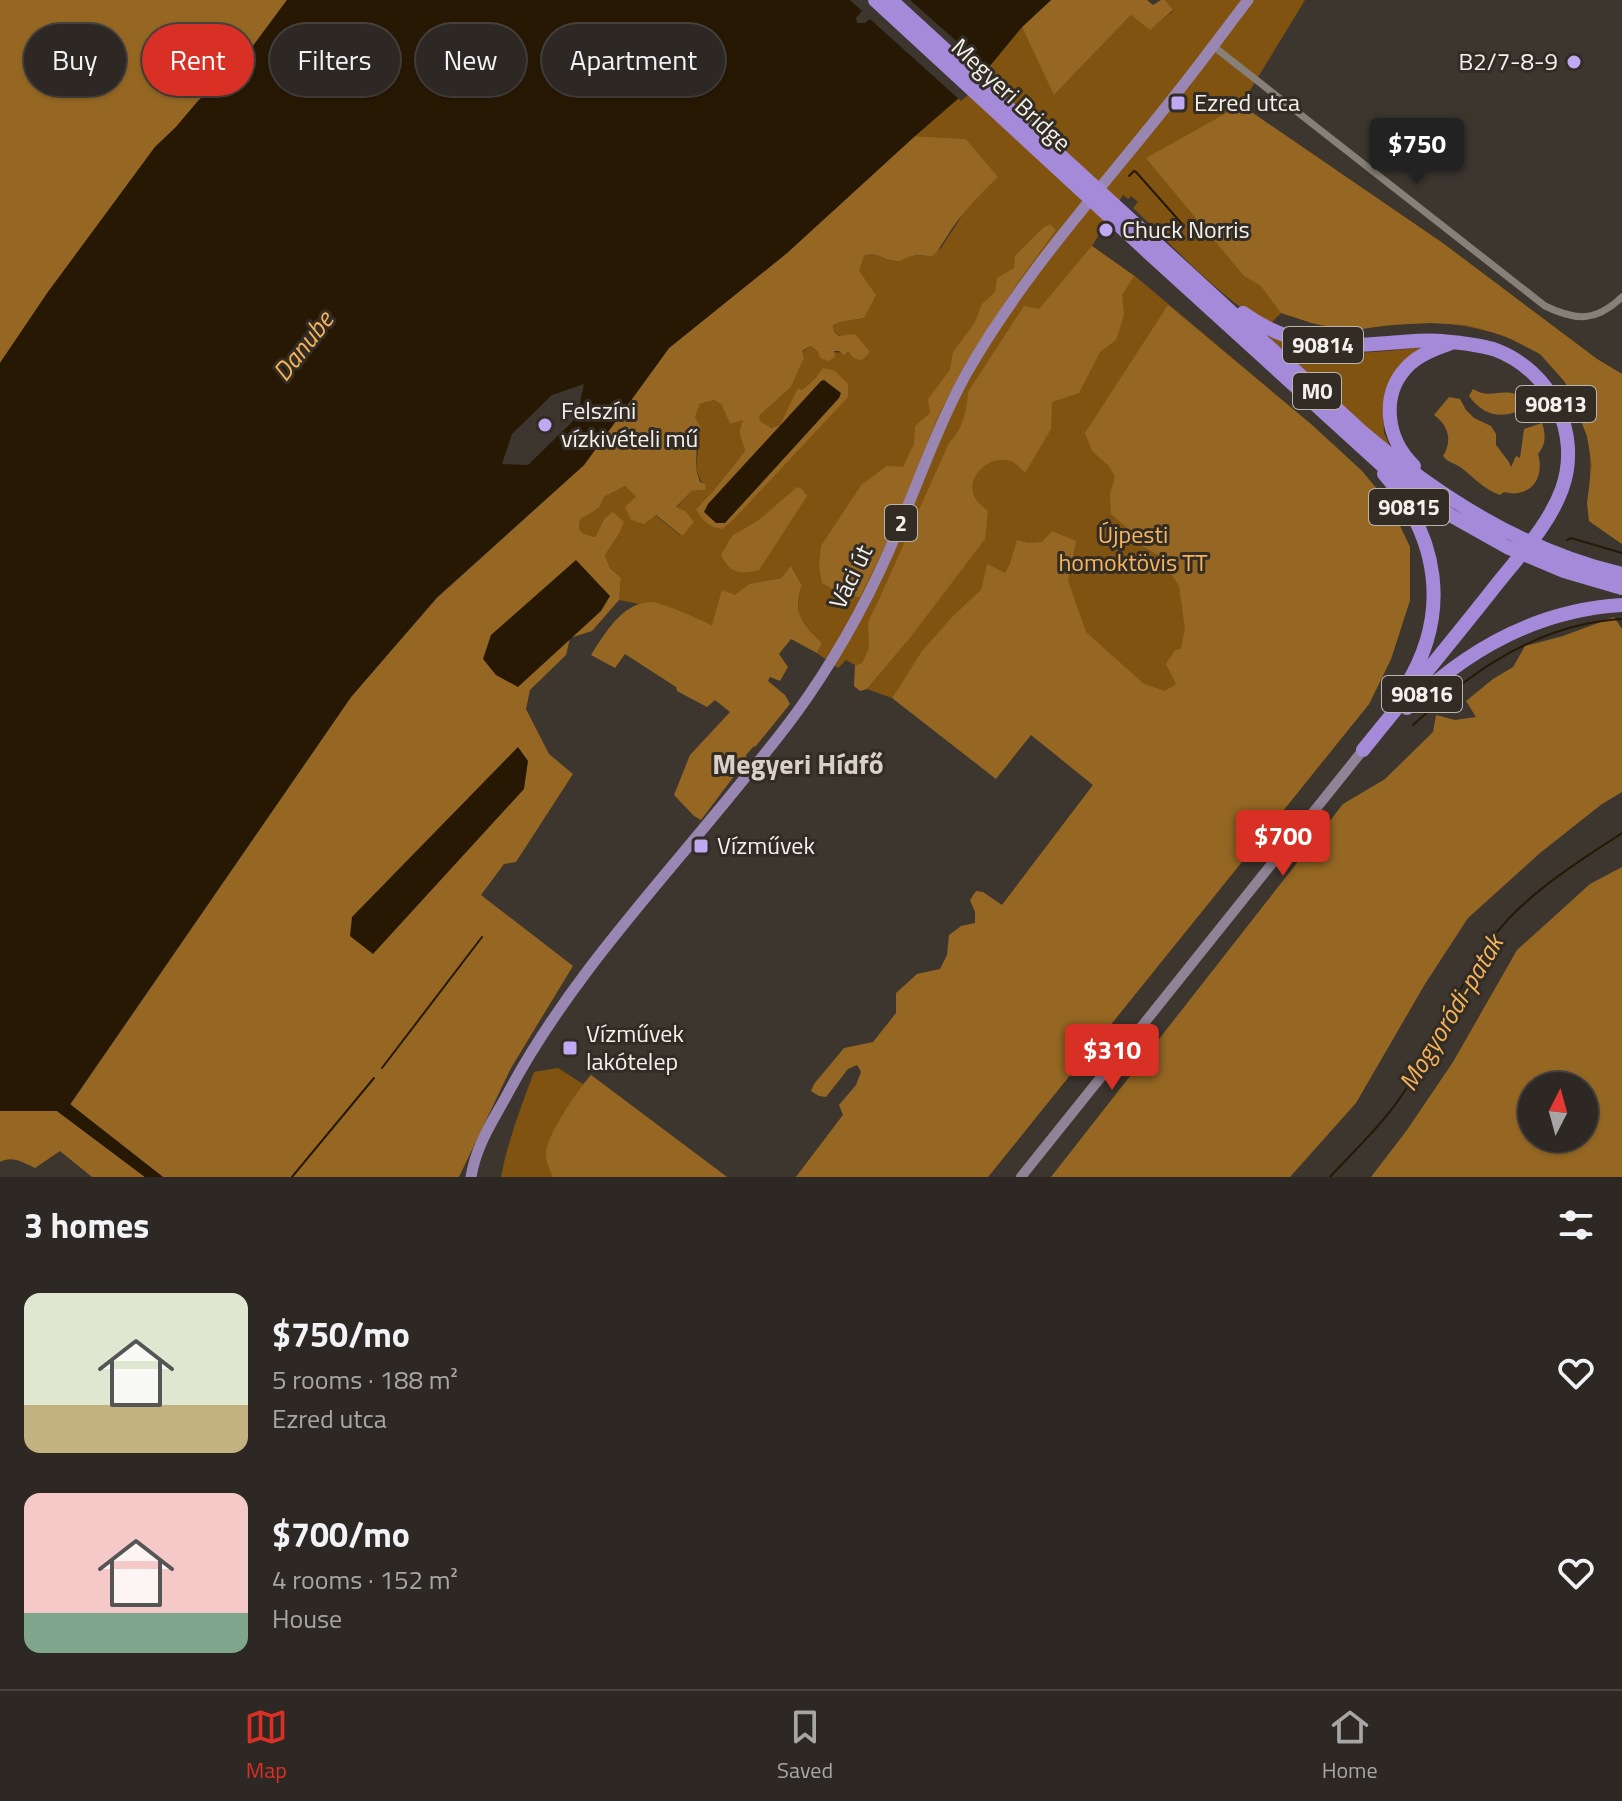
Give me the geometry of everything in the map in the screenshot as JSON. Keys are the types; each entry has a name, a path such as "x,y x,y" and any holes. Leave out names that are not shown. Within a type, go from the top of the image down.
{"highway":[{"name":"Megyeri Bridge","path":"875,0 1121,218"},
{"name":"Megyeri Bridge","path":"891,0 1121,218"},
{"name":"M0","path":"1121,218 1206,288 1361,431 1433,487 1515,536 1559,555 1622,574"},
{"name":"M0","path":"1121,218 1339,427 1385,468 1429,501 1468,527 1530,558 1622,588"},
{"name":"90814","path":"1206,288 1268,328 1310,343 1351,346 1440,340 1455,343"},
{"path":"1433,487 1398,445 1390,422 1392,394 1410,364 1423,355 1455,343"},
{"name":"90813","path":"1363,750 1544,522 1562,489 1567,460 1566,435 1553,398 1535,375 1510,356 1474,344 1455,343"},
{"name":"90815","path":"1339,427 1385,475 1412,512 1431,562 1434,588 1429,632 1414,672 1363,750"},
{"name":"90816","path":"1363,750 1435,682 1487,645 1541,620 1584,609 1622,605"}],"main road":[{"name":"Váci út","path":"478,1177 494,1120 541,1037 586,972 729,798 830,665 868,596 944,419 992,332 1039,264 1248,0"},
{"path":"1021,1177 1363,750"},
{"name":"Váci út","path":"471,1177 476,1153 494,1120"}],"street":[{"path":"1213,46 1545,306 1564,315 1578,317 1606,310 1622,297"}],"green space":[{"path":"1165,0 1305,0 1241,105 1444,244 1597,359 1622,374 1622,544 1589,521 1590,457 1584,425 1563,379 1538,353 1500,335 1446,324 1340,328 1281,313 1268,326 1214,286 1133,208 1138,202 1131,196 1128,199 1123,195 1092,246 1135,276 1312,425 1362,471 1390,505 1410,547 1410,600 1391,659 1369,704 988,1177 796,1177 1093,785 922,652 892,698 867,689 906,643 869,622 869,647 862,663 855,665 846,660 838,668 817,653 822,643 801,617 798,603 802,585 792,567 781,578 749,584 712,625 653,602 639,604 619,600 621,578 610,568 605,555 619,534 604,519 595,537 582,533 580,518 599,508 604,497 625,486 681,536 676,508 692,491 705,490 696,469 695,417 700,404 714,400 721,404 730,424 744,419 739,432 745,451 696,509 848,397 816,376 802,390 798,389 781,425 771,428 759,421 759,416 791,387 804,358 802,352 811,346 831,352 870,353 834,332 833,325 864,318 864,280 858,271 864,256 878,255 891,261 923,256 941,248 971,202 997,177 966,139 915,136 975,84 1022,27 1055,94 1131,15 1150,29 1173,11"},
{"path":"1269,335 1321,351 1367,352 1428,347 1383,408 1384,433 1390,446 1388,448"},
{"path":"558,1068 583,1084 591,1075 727,1177 501,1177 511,1137 534,1072"}],"shaded area":[{"path":"0,0 287,0 254,45 254,24 142,24 142,96 203,96 155,147 0,363"},
{"path":"1051,0 1147,0 1153,5 1165,0 1173,10 1150,30 1131,15 1054,95 1022,27"},
{"path":"1241,105 1444,244 1597,359 1622,374 1622,544 1589,521 1587,503 1592,465 1587,436 1565,382 1540,354 1505,336 1467,325 1431,323 1362,329 1312,323 1281,313 1261,286 1244,276 1146,158"},
{"path":"915,136 966,139 998,177 964,213 933,256 911,256 898,261 877,255 864,256 859,271 876,295 864,318 833,325 834,332 839,336 855,334 870,352 862,360 855,359 848,352 844,355 834,351 835,357 828,361 820,358 818,351 811,346 802,351 804,358 791,387 759,416 760,421 771,428 780,425 798,388 802,390 823,368 835,371 848,384 848,397 722,529 706,522 696,509 745,451 739,432 743,420 730,424 721,404 714,400 700,404 695,417 702,430 697,433 696,469 700,482 706,485 705,490 692,491 676,507 685,511 694,522 682,536 656,515 644,524 631,520 625,507 636,497 625,486 604,497 599,508 580,519 582,533 595,537 604,519 613,512 624,522 605,555 610,568 621,578 619,600 592,631 570,638 566,655 530,690 526,709 549,754 573,774 516,862 504,864 481,895 573,966 511,1068 459,1177 163,1177 70,1105 351,697 437,598 584,465 669,348 787,253"},
{"path":"1050,224 1056,230 1018,282 960,373 938,416 890,536 860,597 842,594 822,583 819,566 821,546 862,484 887,466 903,467 914,444 915,426 930,413 928,399 950,370 953,352 974,324 982,304 995,292 997,278 1014,268 1015,256"},
{"path":"1092,246 1134,276 1122,295 1124,315 1116,340 1100,352 1079,393 1052,402 1051,429 1025,473 1014,463 1002,460 987,464 976,475 973,482 975,498 988,511 985,539 906,643 867,689 860,691 854,686 855,665 862,663 869,647 868,622 949,443 961,426 968,392 1024,306 1039,309"},
{"name":"Újpesti homoktövis TT","path":"1168,305 1312,425 1362,471 1390,505 1410,547 1410,600 1391,659 1369,704 988,1177 796,1177 843,1115 839,1105 856,1085 861,1072 857,1065 848,1069 826,1097 811,1091 814,1084 844,1048 873,1042 896,1013 896,993 917,974 940,969 947,955 949,935 961,926 975,923 970,900 976,891 983,892 1002,905 1093,785 1031,735 996,779 892,698 922,651 981,590 987,564 1005,573 1017,540 1042,542 1052,531 1076,541 1068,581 1086,632 1144,684 1165,691 1176,684 1166,664 1175,650 1181,649 1185,628 1179,586 1158,555 1144,547 1111,514 1110,494 1115,477 1109,466 1092,451 1085,433"},
{"path":"1473,389 1487,394 1515,394 1531,404 1506,415 1490,413 1475,404 1469,396"},
{"path":"1449,397 1460,399 1474,418 1491,426 1496,434 1496,445 1511,467 1516,456 1520,458 1524,429 1542,423 1544,439 1538,454 1539,473 1530,488 1500,495 1443,456 1448,433 1434,415"},
{"path":"797,487 807,496 759,570 741,572 728,566 721,555 732,536 759,520"},
{"path":"791,566 802,585 798,603 801,617 822,643 817,653 791,639 779,654 788,667 780,681 770,677 768,681 785,695 790,704 746,755 747,759 701,820 674,795 690,755 730,712 715,700 707,707 677,691 676,687 625,654 615,668 591,655 616,621 632,607 657,603 712,625 722,590 735,595 749,584 781,578"},
{"path":"1614,617 1622,629 1622,792 1540,853 1468,918 1425,984 1356,1103 1290,1177 1051,1177 1343,804 1385,779 1433,732 1436,715 1455,720 1476,717 1466,701 1513,667 1525,646"},
{"path":"1622,867 1622,1177 1371,1177 1453,1062 1517,950 1590,884"},
{"path":"591,1075 727,1177 553,1177 546,1159 548,1145 564,1112"},
{"path":"0,1111 57,1111 145,1177 92,1177 60,1151 35,1168 13,1160 0,1162"}],"water":[{"name":"Danube","path":"287,0 1051,0 1022,27 975,84 787,253 669,348 584,465 437,597 351,697 70,1104 163,1177 145,1177 57,1111 0,1111 0,363 155,147 203,96 254,96 254,45","holes":["584,384 577,417 528,465 502,464 512,434 552,395"]},
{"path":"824,380 841,393 839,398 725,523 716,523 704,512 708,504"},
{"path":"576,560 610,596 601,611 518,687 496,675 483,659 491,635"},
{"path":"518,747 528,761 524,789 373,954 350,936 352,917"}],"pier":[{"path":"850,0 910,0 990,71 978,87 961,101 870,19 857,23 856,18 862,11"}],"waterway":[{"path":"1129,176 1136,172 1183,225"},
{"path":"1567,540 1571,538 1622,553"},
{"path":"1413,725 1472,677 1514,650 1560,631 1622,619"},
{"name":"Mogyoródi-patak","path":"1330,1177 1398,1101 1481,954 1507,920 1554,879 1622,833"},
{"path":"382,1068 482,937"},
{"path":"292,1177 374,1078"}],"place":[{"name":"B2/7-8-9","path":"1574,62"},
{"name":"Ezred utca","path":"1178,103"},
{"name":"Chuck Norris","path":"1106,230"},
{"name":"Felszíni vízkivételi mű","path":"545,425"},
{"name":"Vízművek","path":"701,846"},
{"name":"Vízművek lakótelep","path":"570,1048"}],"district":[{"name":"Megyeri Hídfő","path":"798,764"}]}
